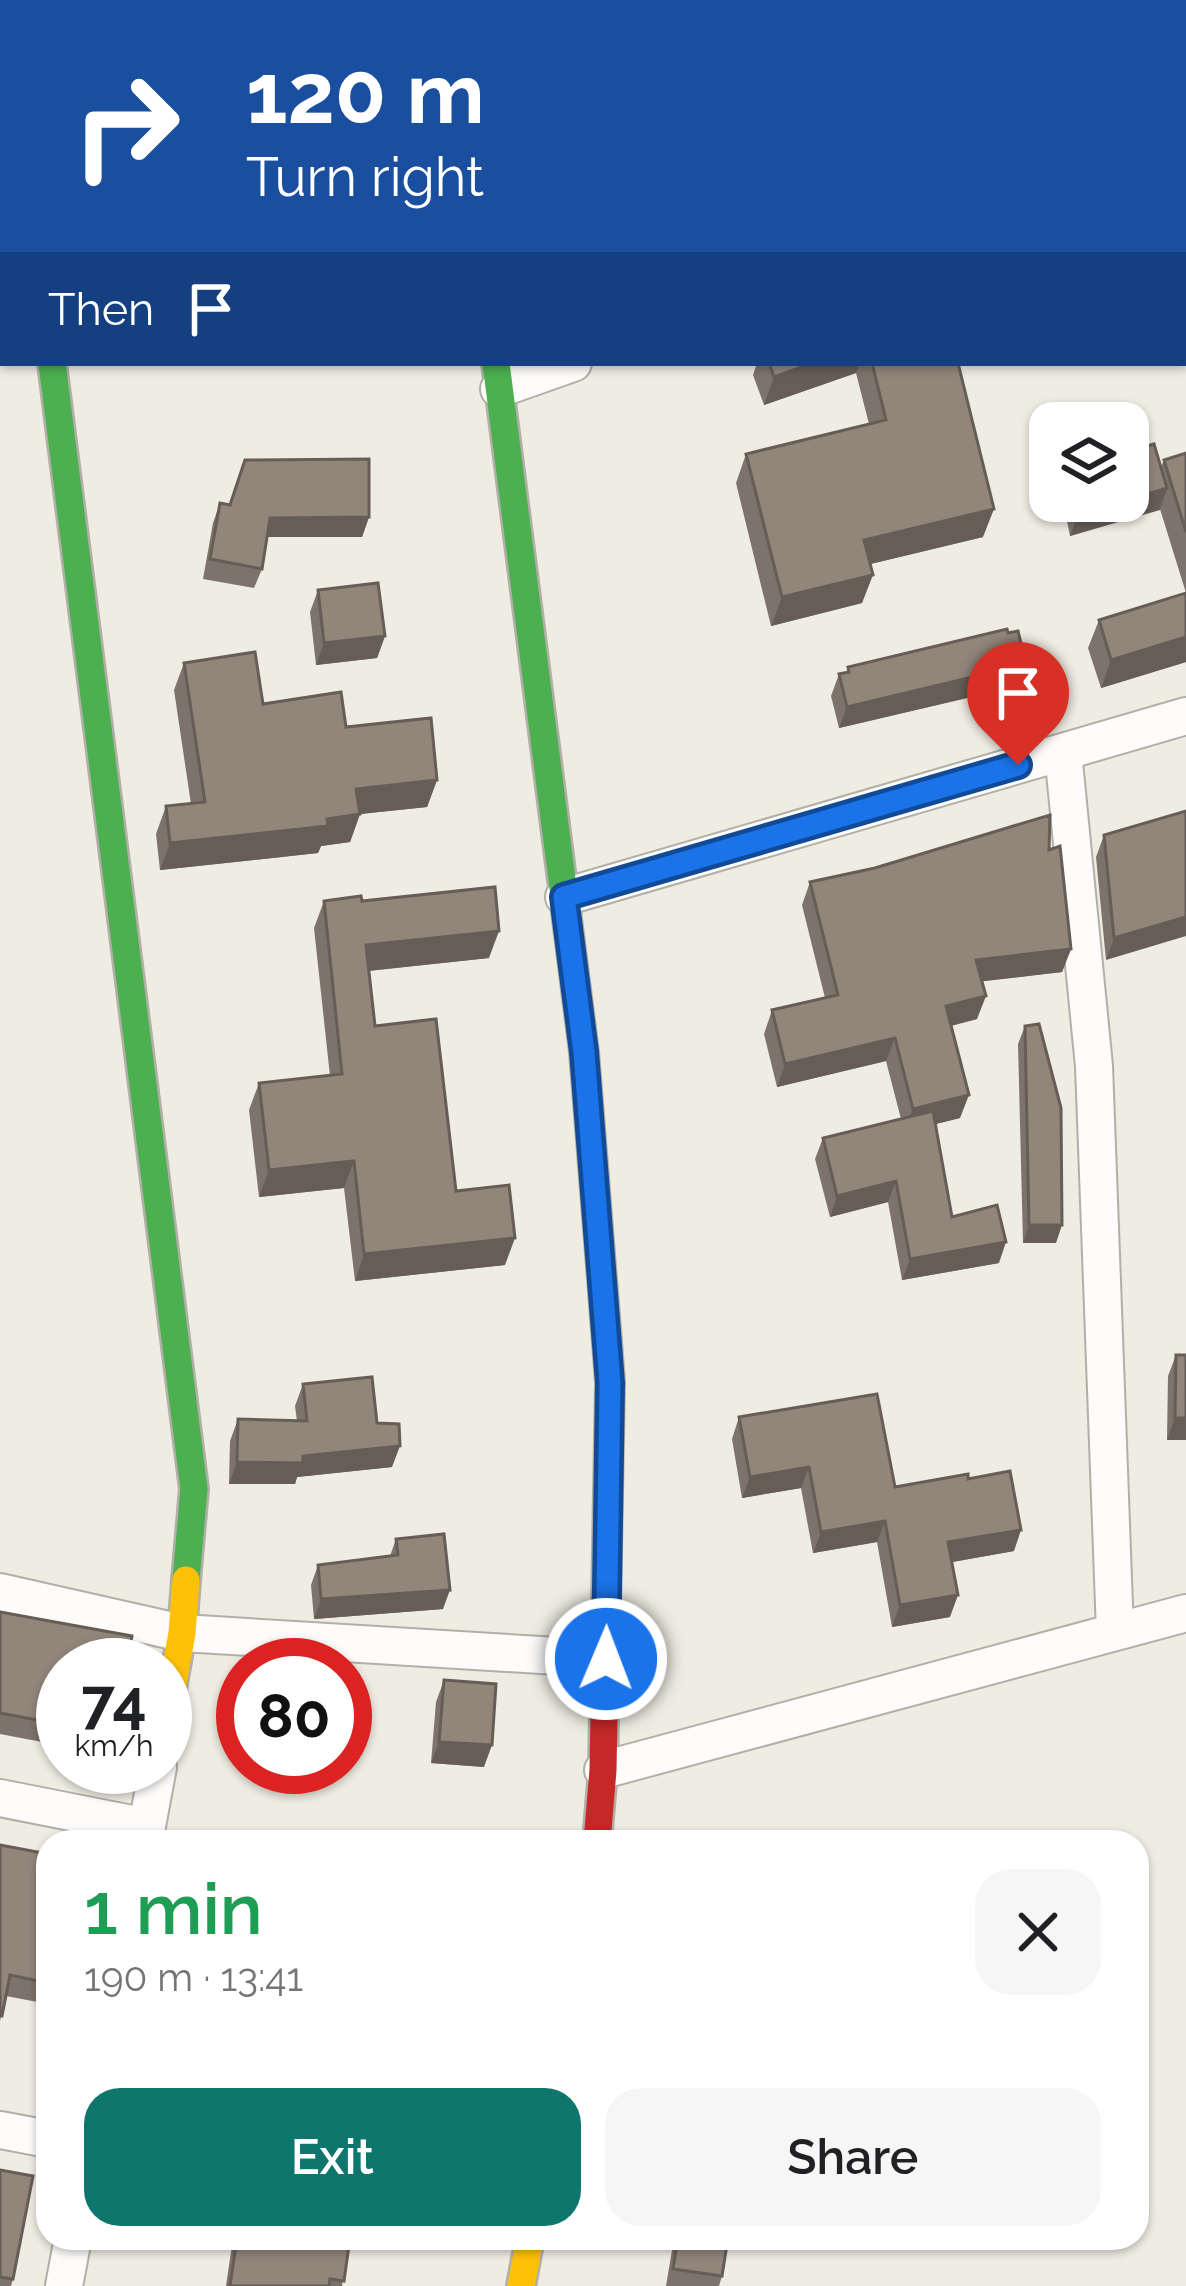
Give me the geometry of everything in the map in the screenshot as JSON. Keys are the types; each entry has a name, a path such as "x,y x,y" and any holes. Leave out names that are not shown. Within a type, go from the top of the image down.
{"main road":[{"path":"52,366 194,1489 181,1638"},
{"path":"498,376 584,1052 610,1383 598,1830"},
{"path":"521,2286 528,2250"}],"street":[{"path":"498,376 556,366"},
{"path":"564,897 1186,716"},
{"path":"1063,752 1094,1066 1115,1632"},
{"path":"0,1592 182,1633 606,1659"},
{"path":"603,1770 1186,1613"},
{"path":"147,1830 153,1794"},
{"path":"0,1798 130,1830"},
{"path":"0,2130 36,2136"},
{"path":"64,2286 71,2250"}],"building":[{"path":"770,366 805,366 774,377"},
{"path":"873,366 959,366 994,509 864,540 873,575 782,597 746,454 886,420"},
{"path":"1154,444 1167,488 1149,494 1149,446"},
{"path":"1186,453 1186,532 1164,460"},
{"path":"369,459 369,517 270,518 262,569 210,559 220,503 230,505 245,460"},
{"path":"378,583 385,636 324,643 318,590"},
{"path":"1186,593 1186,637 1111,660 1099,620"},
{"path":"1007,629 1008,633 1018,631 1026,664 847,707 839,674 849,672 848,667"},
{"path":"255,652 263,704 341,692 346,727 431,718 437,780 356,789 360,814 327,819 328,826 170,843 166,806 205,802 184,663"},
{"path":"1186,811 1186,917 1114,938 1104,835"},
{"path":"1050,815 1049,850 1060,846 1071,949 976,960 986,996 946,1006 969,1095 913,1109 895,1038 785,1064 772,1010 838,995 810,882 875,868"},
{"path":"495,887 499,931 366,945 375,1026 436,1019 456,1191 509,1185 515,1238 364,1254 354,1161 269,1170 259,1083 342,1074 324,901"},
{"path":"1039,1024 1061,1108 1062,1225 1029,1225 1025,1026"},
{"path":"933,1111 952,1217 997,1205 1006,1242 910,1259 896,1181 837,1196 823,1138"},
{"path":"1176,1355 1186,1355 1186,1418 1175,1418"},
{"path":"372,1377 377,1423 399,1424 400,1446 303,1456 303,1463 237,1462 238,1419 307,1421 303,1384"},
{"path":"877,1394 895,1487 1010,1471 1021,1530 948,1542 958,1595 900,1605 885,1521 821,1532 809,1467 750,1477 739,1417"},
{"path":"444,1534 450,1590 321,1599 318,1565 398,1555 396,1539"},
{"path":"0,1612 132,1636 36,1638 36,1720 0,1713"},
{"path":"444,1680 496,1684 492,1745 439,1742"},
{"path":"0,1845 36,1852 36,1980 10,1975 0,2016"},
{"path":"0,2170 33,2176 13,2279 0,2277"},
{"path":"235,2250 348,2250 344,2281 330,2279 329,2286 230,2286"},
{"path":"676,2250 726,2250 722,2276 673,2269"}],"traffic: fast":[{"path":"52,366 194,1489 186,1580"},
{"path":"496,366 584,1052 607,1342"}],"traffic: slow":[{"path":"181,1638 186,1580"},
{"path":"521,2286 528,2250"}],"traffic: jam":[{"path":"598,1830 603,1770 607,1342"}],"route":[{"path":"606,1659 610,1383 584,1052 564,897 1018,765"}]}
